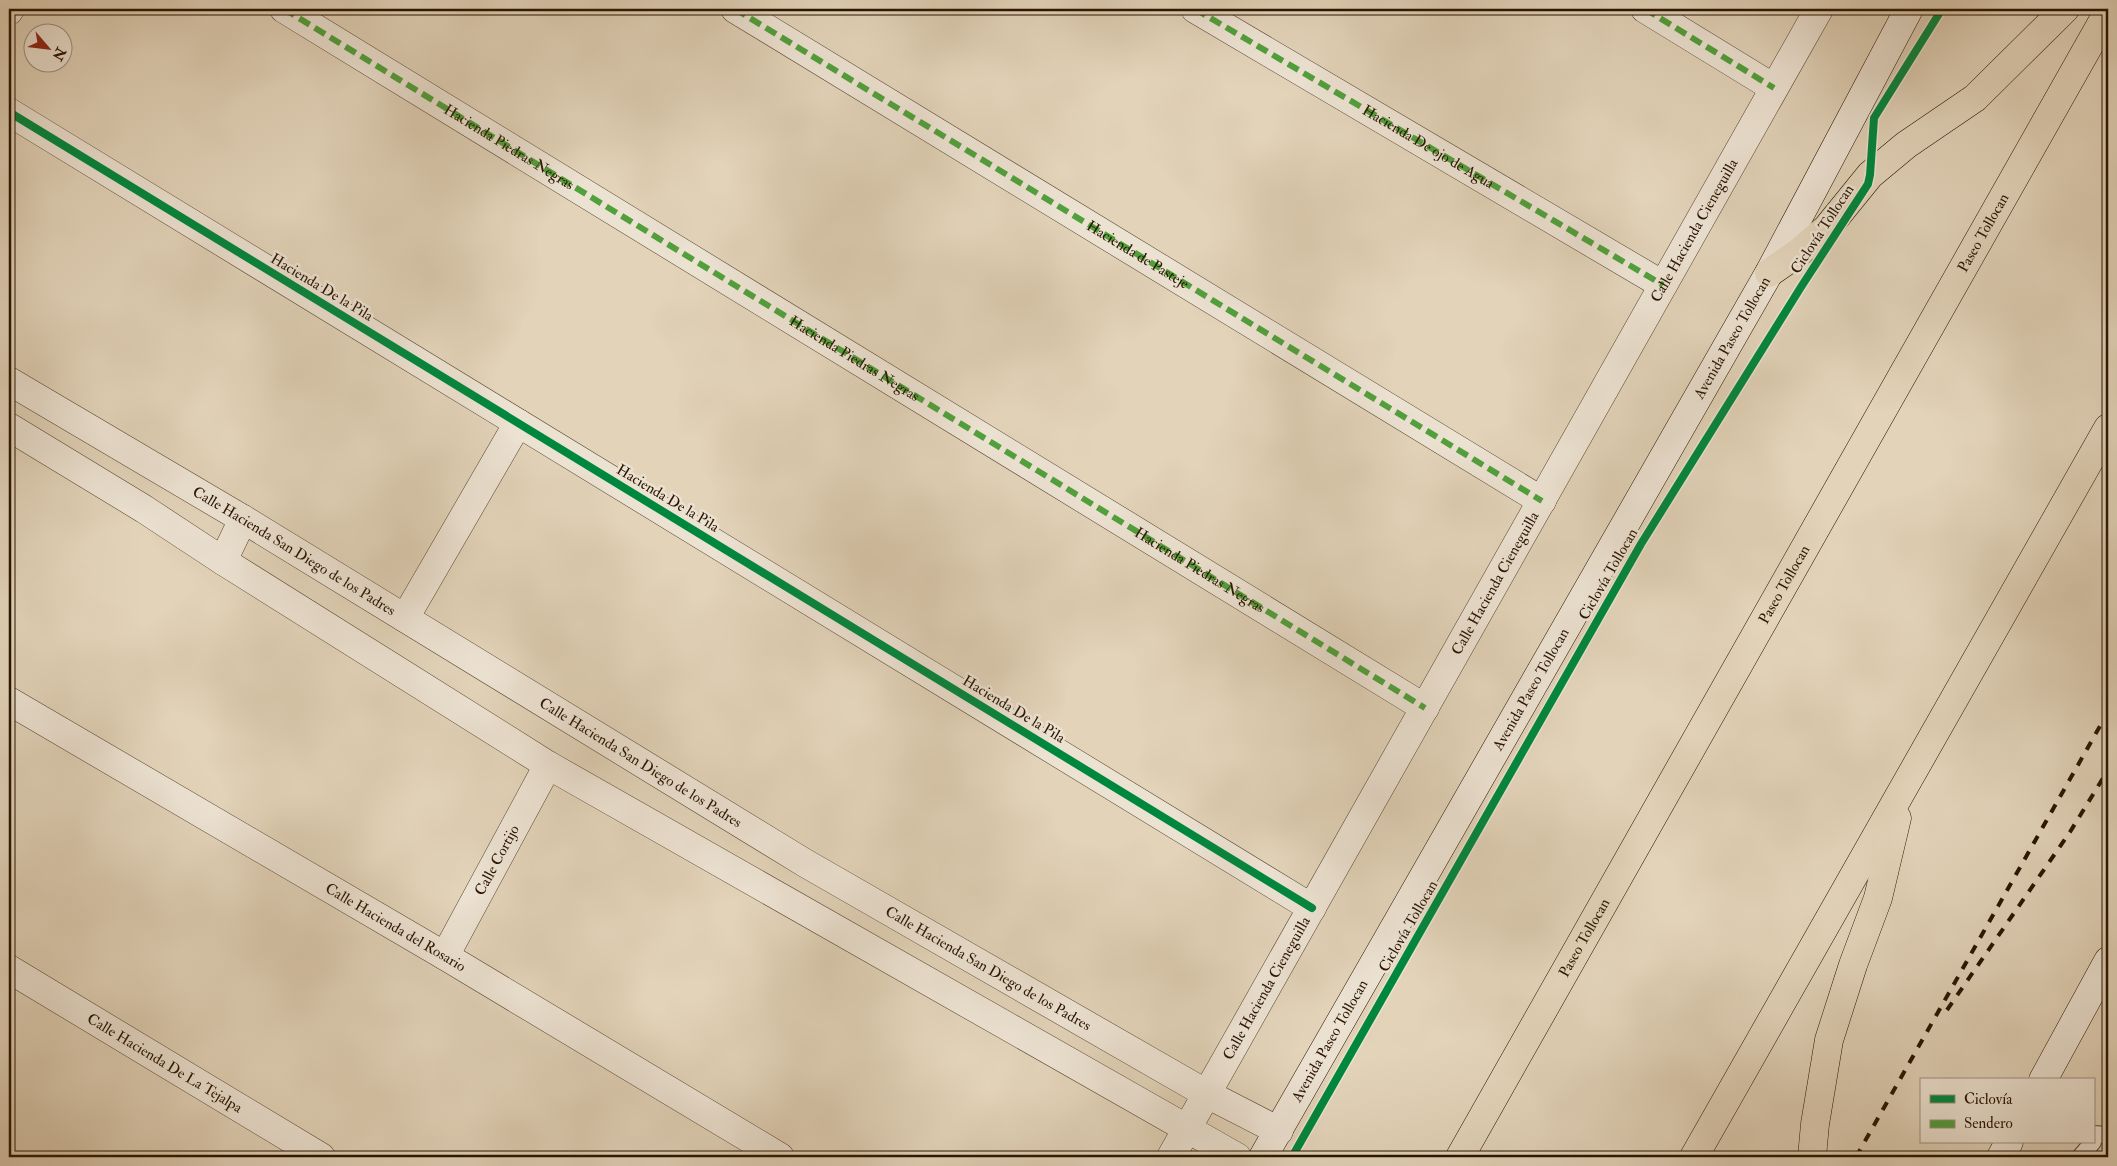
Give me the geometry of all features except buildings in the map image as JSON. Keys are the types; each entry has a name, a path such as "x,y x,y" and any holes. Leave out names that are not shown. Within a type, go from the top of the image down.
{"highway":[{"path":"1769,273 1798,253 1827,228 1870,175 1906,145 1975,98 2065,9"},
{"name":"Paseo Tollocan","path":"1460,1157 2108,12"},
{"path":"1694,1157 2108,428"},
{"path":"1812,1157 1815,1124 1829,1040 1852,965 1878,898 1905,785"}],"street":[{"name":"Hacienda Piedras Negras","path":"284,9 1425,708"},
{"name":"Hacienda de Pasteje","path":"735,9 1542,501"},
{"name":"Hacienda De ojo de Agua","path":"1195,9 1663,285"},
{"path":"1645,9 1774,88"},
{"name":"Calle Hacienda Cieneguilla","path":"1171,1157 1819,9"},
{"name":"Avenida Paseo Tollocan","path":"1263,1157 1769,273 1909,9"},
{"name":"Hacienda De la Pila","path":"9,112 1312,908"},
{"name":"Calle Hacienda San Diego de los Padres","path":"9,381 405,618 805,863 1207,1094 1279,1130"},
{"path":"405,618 518,423"},
{"path":"9,427 144,509 223,562 548,765 1237,1157"},
{"path":"223,562 243,520"},
{"name":"Calle Hacienda del Rosario","path":"9,701 445,956 780,1157"},
{"name":"Calle Cortijo","path":"445,956 548,765"},
{"path":"784,900 805,863"},
{"path":"2045,1078 2108,961"},
{"name":"Calle Hacienda De La Tejalpa","path":"9,968 321,1157"},
{"path":"2001,1157 2008,1144"}],"lane":[{"path":"2080,1157 2092,1144"}],"railway":[{"path":"1856,1157 2108,712"},
{"path":"1947,1010 2070,832 2108,770"},
{"path":"2108,903 2108,966"}],"marked path":[{"path":"284,9 1425,708"},
{"path":"735,9 1542,501"},
{"path":"1195,9 1663,285"},
{"path":"1645,9 1774,88"}],"cycle path":[{"name":"Ciclovía Tollocan","path":"1292,1157 1641,544 1801,287 1868,184 1874,118 1942,9"},
{"path":"9,112 1312,908"}]}
